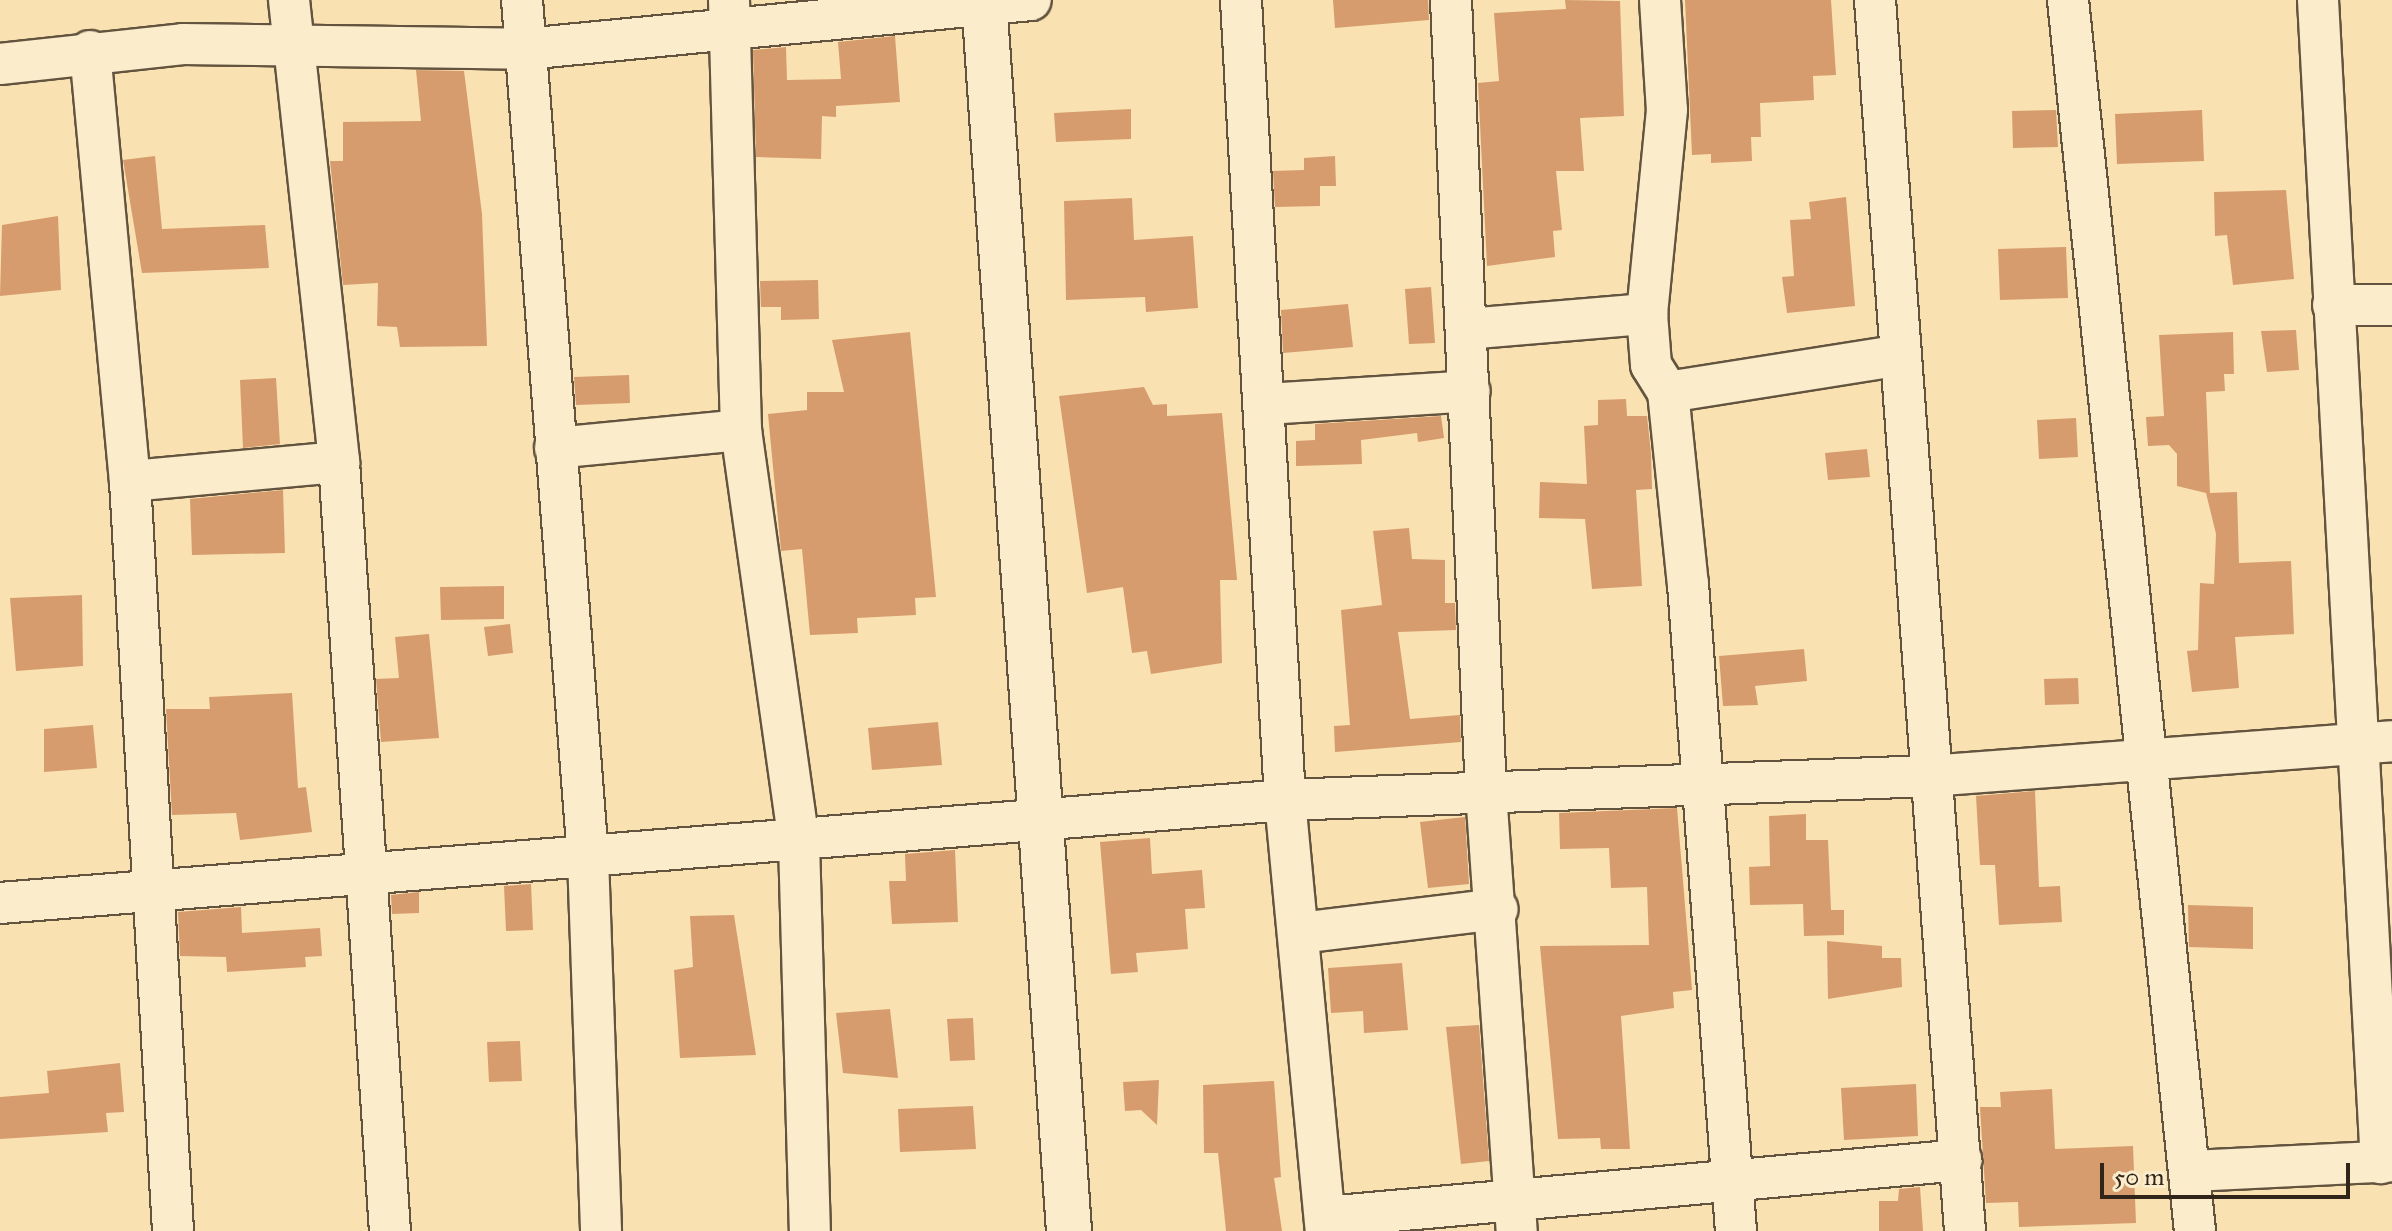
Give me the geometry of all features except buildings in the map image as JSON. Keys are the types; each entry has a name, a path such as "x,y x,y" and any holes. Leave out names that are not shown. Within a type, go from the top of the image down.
{"street":[{"path":"289,0 290,46 339,462 390,1231"},
{"path":"522,0 588,857 601,1231"},
{"path":"0,64 90,51 290,46 525,49 730,13 1031,0"},
{"path":"1241,0 1266,404 1285,800 1326,1224 1516,1217 1733,1181 1961,1160"},
{"path":"1451,0 1486,792 1498,909 1516,1217"},
{"path":"1660,0 1667,110 1647,314 1654,374 1668,392 1706,787 1736,1231"},
{"path":"1875,0 1896,356 1965,1231"},
{"path":"2068,0 2149,754 2195,1231"},
{"path":"2191,1171 2386,1162 2377,742 2333,305 2318,0"},
{"path":"984,2 1069,1231"},
{"path":"730,13 741,430 799,842 810,1231"},
{"path":"90,51 130,481 158,889 173,1231"},
{"path":"2333,305 2392,305"},
{"path":"1467,329 1647,314"},
{"path":"1668,392 1896,356"},
{"path":"1266,404 1470,391"},
{"path":"555,448 741,430"},
{"path":"130,481 339,462"},
{"path":"0,903 368,873 1043,825 1285,800 1706,787 1929,776 2149,754 2377,742"},
{"path":"1300,933 1498,909"}]}
